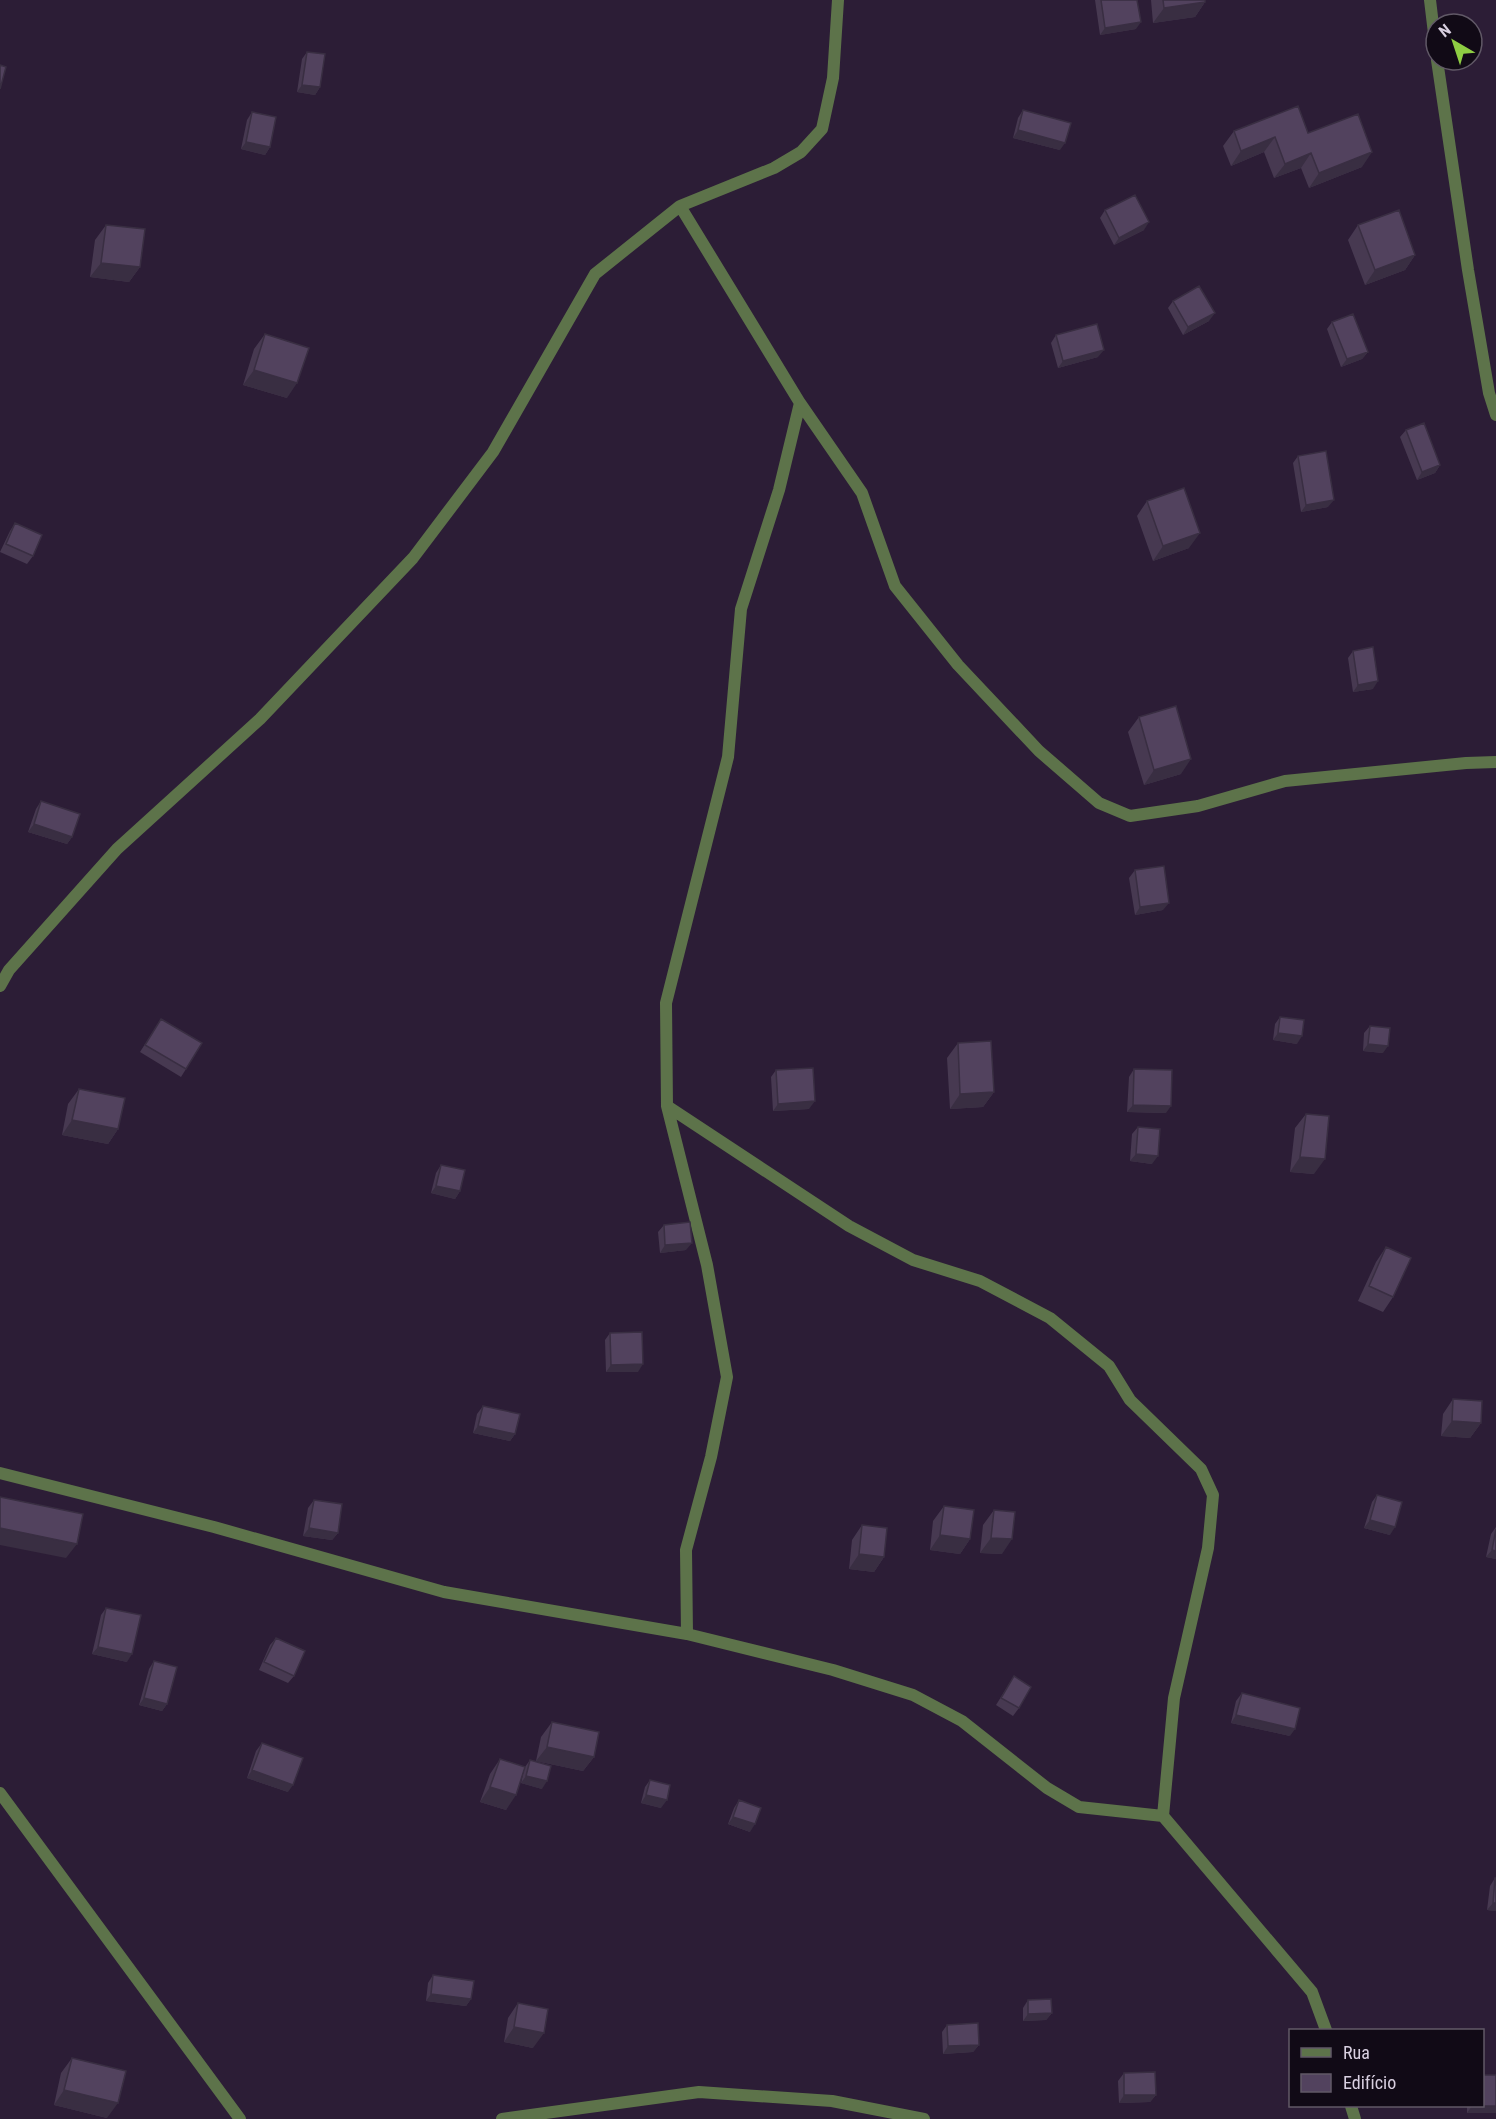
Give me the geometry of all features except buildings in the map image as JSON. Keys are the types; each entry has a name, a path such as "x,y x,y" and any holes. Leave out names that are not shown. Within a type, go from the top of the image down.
{"street":[{"path":"0,986 9,970 117,849 260,719 413,558 493,452 595,274 681,206 774,168 801,152 822,129 833,78 838,0"},
{"path":"1439,72 1468,270 1489,393 1496,415"},
{"path":"681,206 800,403 862,493 895,586 958,665 1039,751 1099,803 1130,816 1198,806 1284,782 1466,763 1496,762"},
{"path":"687,1634 686,1550 711,1456 727,1377 707,1266 667,1106 666,1003 728,757 741,609 779,490 800,403"},
{"path":"667,1106 849,1227 913,1260 980,1281 1050,1318 1109,1366 1130,1400 1201,1469 1213,1495 1208,1548 1174,1698 1164,1816"},
{"path":"0,1473 214,1527 444,1592 687,1634 833,1670 914,1695 962,1722 1047,1788 1079,1806 1164,1816 1312,1992 1325,2029"},
{"path":"0,1793 240,2119"},
{"path":"502,2119 699,2092 832,2101 924,2119"}]}
